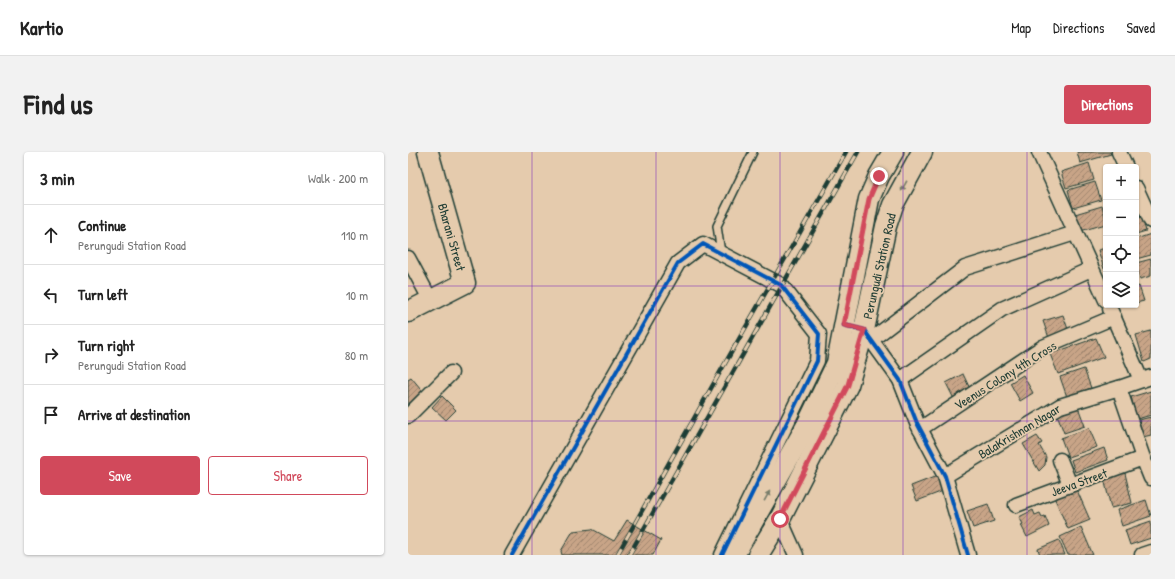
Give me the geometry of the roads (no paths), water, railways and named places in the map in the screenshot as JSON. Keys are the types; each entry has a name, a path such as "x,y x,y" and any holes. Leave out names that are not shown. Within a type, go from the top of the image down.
{"street":[{"name":"Bharani Street","path":"408,312 465,283 428,152"},
{"name":"Perungudi Station Road","path":"734,555 806,427 837,363 869,199 879,176 893,152"},
{"name":"Perungudi Station Road","path":"758,555 780,519 848,385 867,335 886,226 893,205 922,152"},
{"path":"1039,152 1103,294"},
{"path":"1119,152 1125,164"},
{"path":"1139,195 1151,221"},
{"path":"867,335 965,268 1075,233"},
{"path":"512,555 678,263 703,244 781,285 819,334 817,361 722,555"},
{"path":"408,258 431,301"},
{"path":"900,380 1002,309 1091,268"},
{"path":"1111,311 1146,379"},
{"name":"Veenus Colony 4th Cross","path":"920,429 1043,347 1111,311"},
{"path":"844,325 867,335 900,380 920,429 945,476 968,555"},
{"path":"817,361 837,363"},
{"path":"408,416 451,373"},
{"name":"BalaKrishnan Nagar","path":"945,476 1060,406 1146,379"},
{"path":"1119,388 1151,478"},
{"name":"Jeeva Street","path":"1016,505 1143,458"},
{"path":"1060,460 1070,485"},
{"path":"780,519 796,555"},
{"path":"1142,555 1151,552"}],"lane":[{"path":"721,253 717,226 752,152"}],"railway":[{"path":"617,555 846,152"},
{"path":"629,555 858,152"}]}
